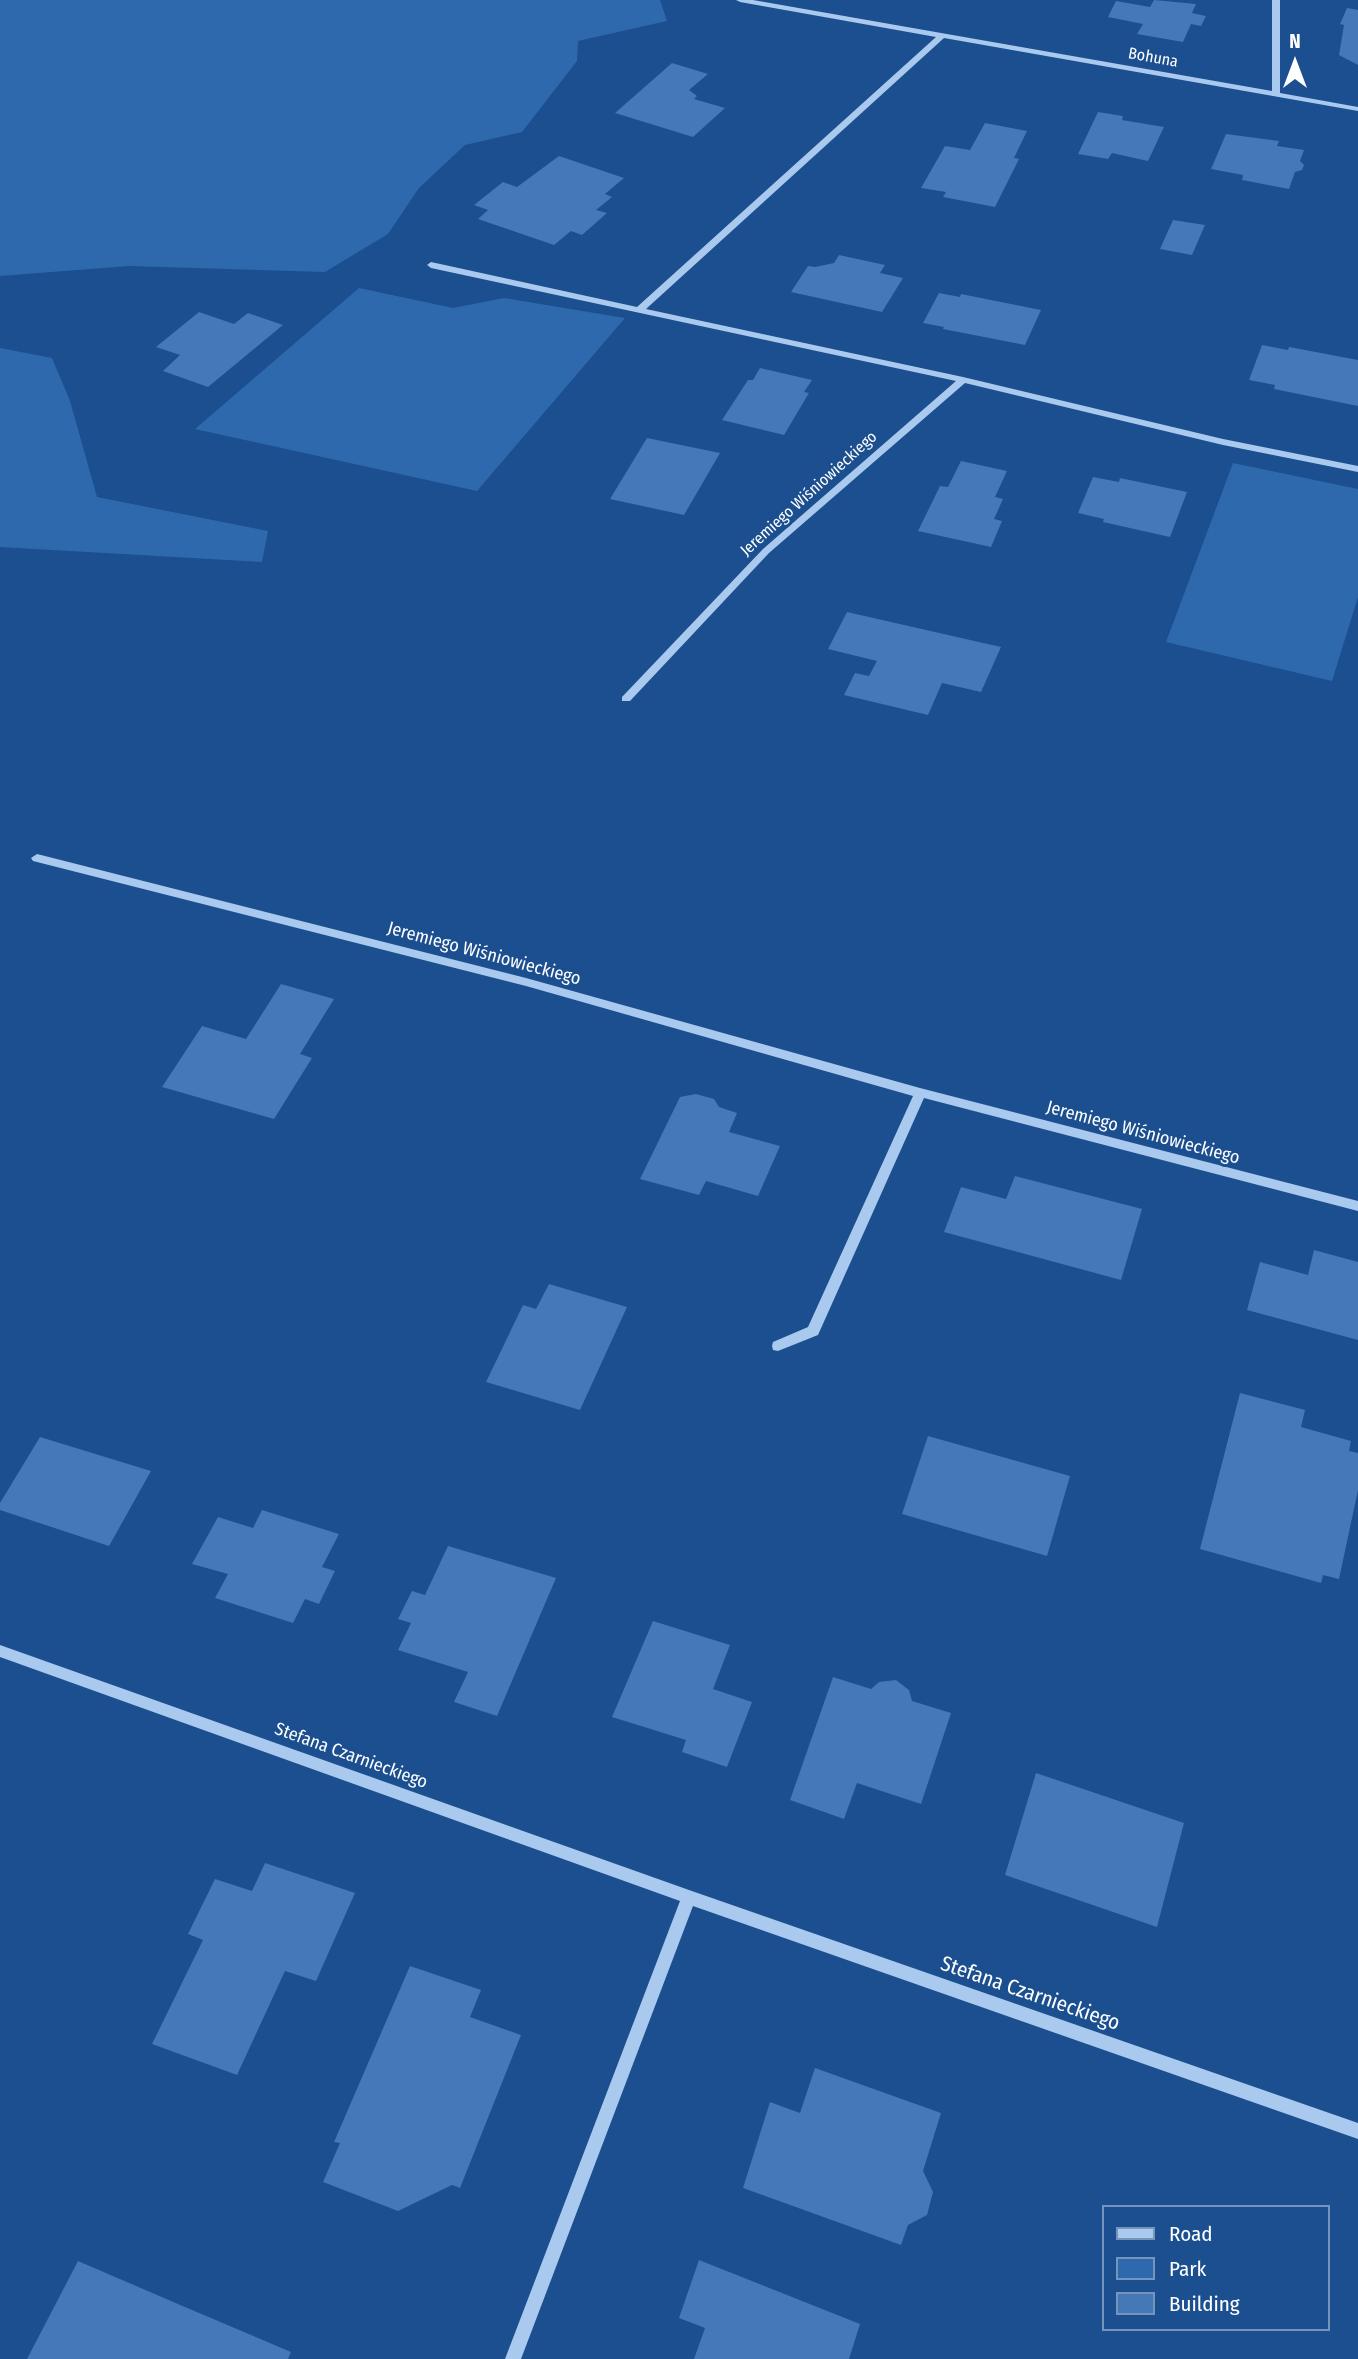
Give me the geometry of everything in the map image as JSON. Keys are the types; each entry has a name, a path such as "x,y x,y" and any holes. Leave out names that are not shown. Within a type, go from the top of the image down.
{"street":[{"name":"Bohuna","path":"740,0 1358,109"},
{"path":"1276,0 1276,94"},
{"path":"639,310 943,36"},
{"path":"431,265 963,380 1223,442 1358,469"},
{"name":"Jeremiego Wiśniowieckiego","path":"626,699 766,551 963,380"},
{"name":"Jeremiego Wiśniowieckiego","path":"37,858 512,978 920,1093 1358,1206"},
{"path":"778,1346 813,1331 920,1093"},
{"name":"Stefana Czarnieckiego","path":"0,1651 689,1897 1358,2131"},
{"path":"513,2359 689,1897"}],"green space":[{"path":"0,0 660,0 667,21 578,41 577,61 522,132 465,145 419,188 388,234 325,272 129,266 0,276"},
{"path":"359,288 453,308 504,298 625,318 477,491 195,429"},
{"path":"0,348 52,358 70,401 97,497 268,531 262,562 0,547"},
{"path":"1233,463 1358,489 1358,597 1332,681 1166,642"}],"building":[{"path":"1154,0 1196,4 1192,13 1206,16 1201,26 1191,24 1183,42 1137,34 1143,24 1108,17 1116,1 1150,7"},
{"path":"1347,8 1358,10 1358,65 1339,55 1344,25 1340,24"},
{"path":"672,63 708,74 689,90 697,96 694,99 725,108 693,137 615,113"},
{"path":"1098,112 1123,116 1122,120 1164,127 1148,161 1112,153 1108,159 1078,154"},
{"path":"985,123 1027,131 1014,158 1019,159 995,207 943,197 946,192 921,188 945,146 970,150"},
{"path":"1226,134 1279,141 1277,146 1304,150 1300,161 1304,165 1302,170 1295,172 1289,189 1242,180 1243,175 1211,169"},
{"path":"559,156 624,178 605,194 612,197 596,210 607,213 582,235 571,231 554,245 478,219 488,210 474,205 503,182 517,187"},
{"path":"1173,220 1205,225 1192,255 1160,249"},
{"path":"839,255 885,265 880,273 903,278 882,312 791,292 808,266 834,263"},
{"path":"939,293 960,297 961,294 1041,310 1025,345 923,323"},
{"path":"199,312 234,324 248,313 283,325 208,387 163,371 180,355 156,347"},
{"path":"1262,345 1288,350 1289,347 1358,360 1358,406 1274,389 1275,385 1249,380"},
{"path":"760,368 812,380 804,392 809,393 784,435 722,420 748,380 753,380"},
{"path":"647,438 720,453 684,515 610,499"},
{"path":"961,461 1007,471 995,497 1003,499 994,519 1002,521 991,547 918,531 940,486 948,487"},
{"path":"1093,477 1119,482 1120,478 1187,492 1170,537 1103,522 1104,519 1078,513"},
{"path":"847,612 1001,647 981,692 942,683 928,715 844,695 855,673 869,676 877,661 828,649"},
{"path":"281,984 334,999 300,1054 312,1058 274,1119 162,1087 202,1026 246,1039"},
{"path":"696,1094 714,1099 719,1107 737,1113 729,1132 780,1146 758,1196 706,1181 699,1195 640,1179 680,1097"},
{"path":"1015,1176 1142,1209 1121,1280 944,1232 961,1187 1006,1199"},
{"path":"1314,1250 1358,1262 1358,1340 1247,1310 1260,1262 1308,1275"},
{"path":"549,1284 627,1307 580,1410 486,1382 523,1305 536,1309"},
{"path":"1240,1393 1305,1410 1301,1427 1351,1441 1349,1451 1358,1453 1358,1490 1339,1579 1323,1575 1321,1583 1200,1549"},
{"path":"928,1436 1070,1476 1047,1556 902,1514"},
{"path":"40,1437 151,1471 109,1546 0,1510 0,1503"},
{"path":"262,1510 339,1534 322,1567 335,1571 319,1604 305,1599 293,1623 215,1598 228,1574 192,1564 218,1517 253,1528"},
{"path":"448,1546 556,1578 497,1716 454,1702 468,1672 398,1650 411,1623 398,1619 412,1591 425,1595"},
{"path":"653,1621 730,1645 713,1689 752,1702 727,1767 682,1752 686,1740 612,1717"},
{"path":"833,1677 871,1689 879,1682 896,1680 909,1690 912,1701 951,1713 921,1804 857,1783 844,1819 790,1800"},
{"path":"1036,1773 1184,1823 1157,1927 1005,1875"},
{"path":"265,1863 355,1893 316,1981 285,1971 237,2075 152,2044 203,1940 188,1934 215,1879 252,1891"},
{"path":"410,1966 481,1990 470,2017 521,2035 460,2188 452,2185 398,2211 323,2182 340,2143 334,2142"},
{"path":"815,2068 941,2113 923,2171 933,2192 927,2215 908,2225 901,2245 743,2188 770,2102 800,2113"},
{"path":"699,2260 860,2324 849,2359 694,2359 705,2328 679,2318"},
{"path":"78,2261 291,2352 288,2359 27,2359"}]}
